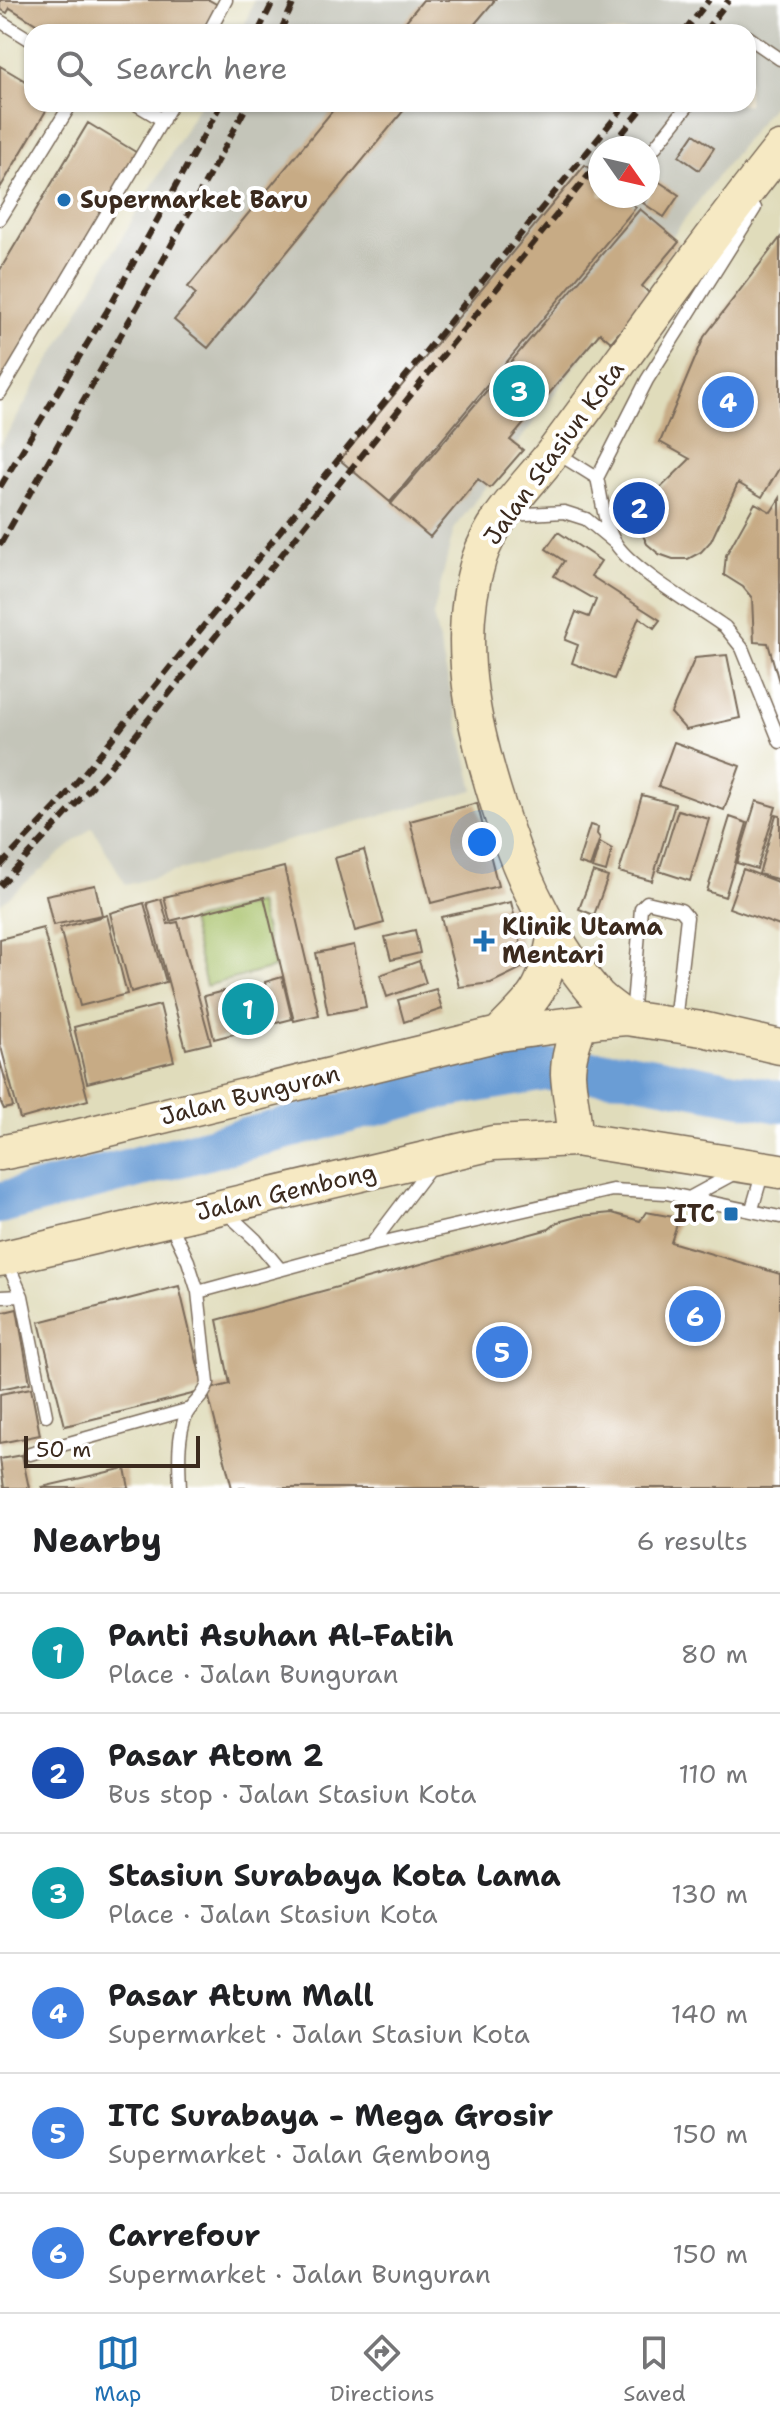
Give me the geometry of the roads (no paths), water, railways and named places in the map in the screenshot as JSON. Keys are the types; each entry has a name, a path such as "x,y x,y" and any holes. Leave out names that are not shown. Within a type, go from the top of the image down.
{"main road":[{"name":"Jalan Stasiun Kota","path":"602,1025 600,999 555,934 517,861 491,783 469,684 466,628 471,592 479,557 502,516 555,451 780,149"},
{"path":"499,1034 543,985 555,934"},
{"path":"499,1034 602,1025 675,1025 780,1047"},
{"path":"602,1025 569,1066 575,1139 764,1168"},
{"name":"Jalan Bunguran","path":"0,1153 499,1034"},
{"name":"Jalan Gembong","path":"3,1258 493,1143 575,1139"}],"lane":[{"path":"213,24 226,0"},
{"path":"0,21 24,36"},
{"path":"756,42 780,59"},
{"path":"0,219 66,112"},
{"path":"150,112 163,120"},
{"path":"0,393 168,112"},
{"path":"660,141 683,112"},
{"path":"616,544 597,478 647,380 764,196"},
{"path":"555,451 597,478"},
{"path":"502,516 564,512 586,519 633,563 725,627 742,648 780,742"},
{"path":"602,1025 641,908 647,902 681,910 687,917 675,1025"},
{"path":"371,1245 438,1157"},
{"path":"689,1198 764,1168"},
{"path":"752,1209 764,1168"},
{"path":"198,1292 371,1245 612,1190 666,1193 780,1217"},
{"path":"221,1208 256,1240 280,1269"},
{"path":"168,1220 188,1261 198,1292 208,1383 207,1389 190,1409 184,1425 178,1460 180,1488"},
{"path":"3,1258 22,1296 46,1415"},
{"path":"0,1297 22,1296"},
{"path":"30,1454 190,1409"}],"waterway":[{"path":"0,1203 441,1088 545,1070 627,1073 780,1102"}],"railway":[{"path":"262,24 274,0"},
{"path":"284,24 295,0"},
{"path":"690,24 709,0"},
{"path":"710,24 729,0"},
{"path":"0,487 107,311 217,112"},
{"path":"0,545 149,286 244,112"},
{"path":"0,866 56,807 99,755 620,112"},
{"path":"620,136 639,112"},
{"path":"0,886 109,768 588,176"}],"place":[{"name":"Supermarket Baru","path":"64,200"},
{"name":"Stasiun Surabaya Kota Lama","path":"519,391"},
{"name":"Pasar Atum Mall","path":"728,402"},
{"name":"Pasar Atom 2","path":"639,508"},
{"name":"Klinik Utama Mentari","path":"484,941"},
{"name":"Panti Asuhan Al-Fatih","path":"248,1009"},
{"name":"ITC","path":"731,1214"},
{"name":"Carrefour","path":"695,1316"},
{"name":"ITC Surabaya - Mega Grosir","path":"502,1352"}]}
